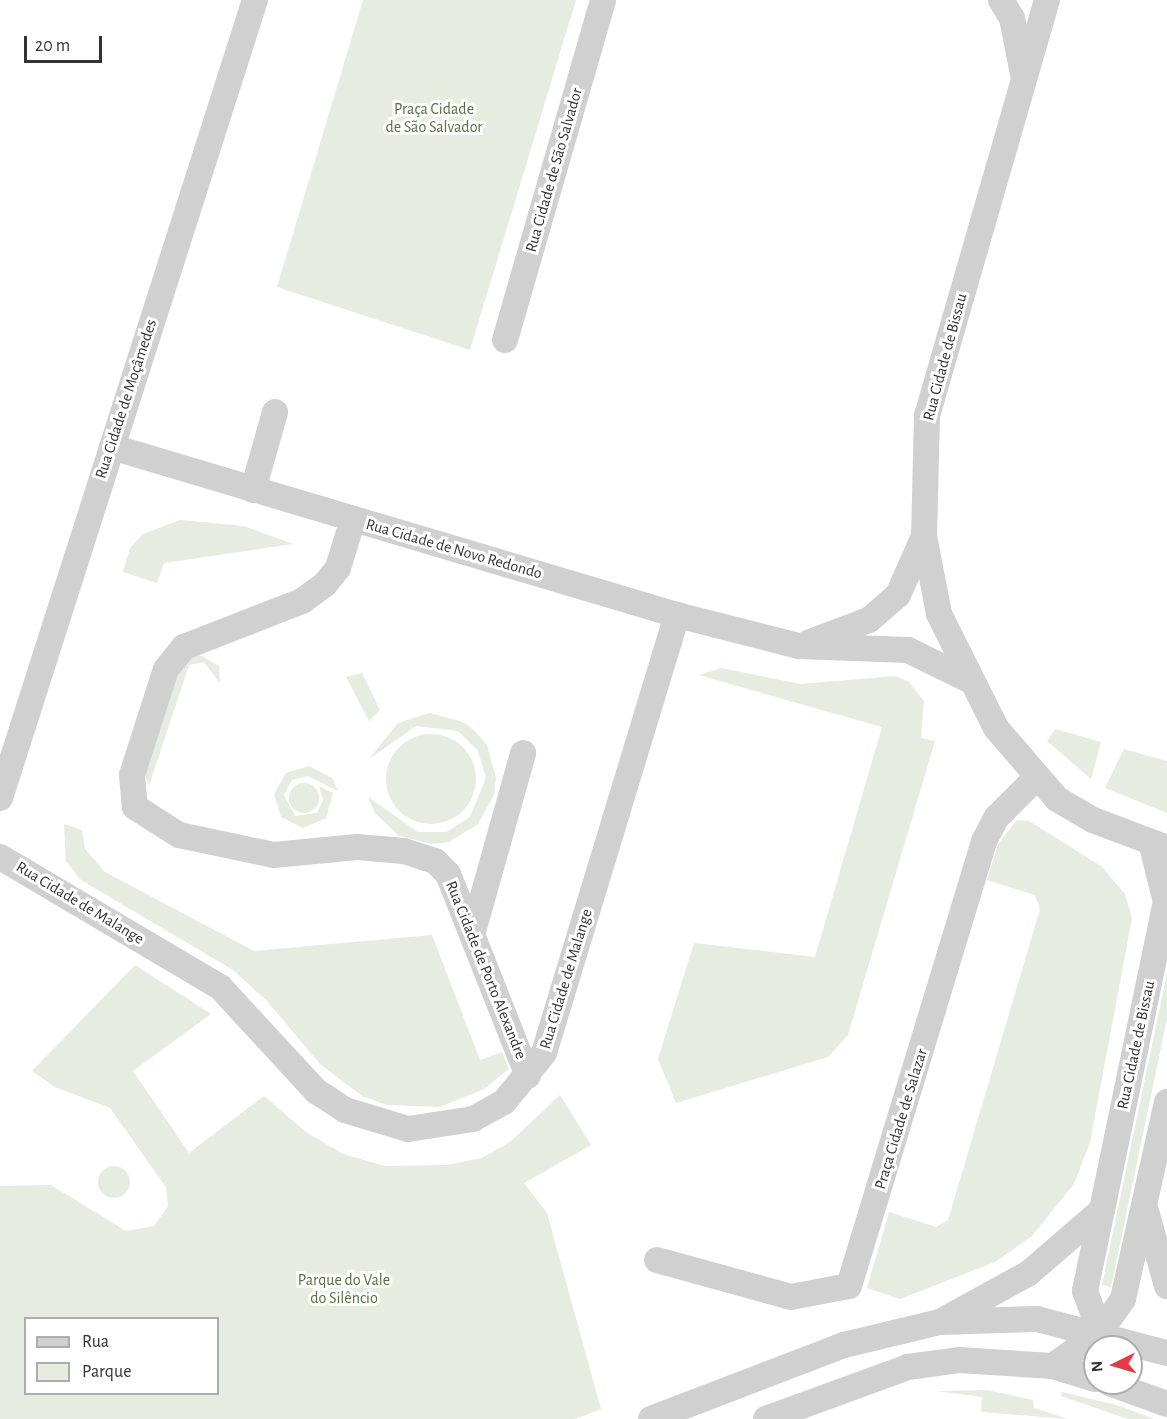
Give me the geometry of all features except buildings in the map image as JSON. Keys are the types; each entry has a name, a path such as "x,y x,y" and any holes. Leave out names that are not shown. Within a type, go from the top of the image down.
{"street":[{"name":"Rua Cidade de Moçâmedes","path":"0,798 255,0"},
{"name":"Rua Cidade de São Salvador","path":"505,340 603,0"},
{"path":"1001,0 1012,18 1024,78"},
{"name":"Rua Cidade de Bissau","path":"1047,0 927,415 924,536 939,614 967,679 996,728 1058,799 1093,820 1159,847 1166,902 1085,1291 1101,1335"},
{"path":"253,490 274,412"},
{"name":"Rua Cidade de Novo Redondo","path":"111,447 677,615 799,646 908,650 967,679"},
{"name":"Rua Cidade de Porto Alexandre","path":"353,519 338,568 324,585 302,601 184,647 166,669 130,790 135,807 147,818 179,835 274,855 357,846 422,855 448,874 528,1076"},
{"path":"799,646 869,620 898,595 924,536"},
{"name":"Rua Cidade de Malange","path":"0,857 220,987 316,1090 345,1110 398,1127 441,1128 504,1102 528,1076 544,1053 677,615"},
{"path":"472,935 523,753"},
{"name":"Praça Cidade de Salazar","path":"657,1260 791,1296 849,1286 984,842 997,817 1037,777"},
{"path":"1105,1335 1123,1299 1146,1210 1167,1102"},
{"path":"940,1322 1029,1273 1102,1210"},
{"path":"1146,1210 1167,1286"},
{"path":"651,1419 844,1345 940,1322 1037,1319 1087,1335"},
{"path":"1143,1348 1167,1353"},
{"path":"1053,1366 1083,1350"},
{"path":"766,1419 908,1367 959,1360 1053,1366 1083,1375"},
{"path":"1143,1394 1167,1404"}],"green space":[{"name":"Praça Cidade de São Salvador","path":"363,0 576,0 470,350 277,287"},
{"path":"180,520 244,526 293,544 164,563 157,583 123,572 130,548 143,534"},
{"path":"198,654 219,666 220,683 204,662 189,665 149,786 145,775 178,668"},
{"path":"721,668 801,684 895,676 908,681 924,701 921,738 935,741 848,1035 828,1057 676,1103 658,1059 694,943 815,957 882,727 699,675"},
{"path":"362,673 380,710 369,721 346,677"},
{"path":"430,713 463,722 476,732 487,745 496,778 494,795 478,824 449,842 432,844 399,836 375,813 368,797 418,832 446,832 470,817 486,778 478,751 458,731 416,726 369,759 398,723"},
{"path":"1055,729 1101,742 1091,779 1047,741"},
{"path":"431,734 456,742 468,754 476,779 468,804 456,816 431,824 406,816 394,804 386,779 394,754 406,742"},
{"path":"1124,749 1167,761 1167,813 1105,788"},
{"path":"309,766 332,778 338,791 308,776 292,780 284,795 295,816 317,813 323,800 319,786 333,793 326,818 303,828 281,817 274,794 286,773"},
{"path":"304,783 315,787 319,798 315,809 304,813 293,809 289,798 293,787"},
{"path":"1017,820 1029,821 1101,866 1125,894 1132,918 1090,1142 1074,1184 1032,1236 995,1262 900,1299 867,1288 889,1212 936,1227 948,1220 1040,909 1035,895 987,880 998,844"},
{"path":"64,824 82,830 85,849 105,872 254,951 432,935 480,1060 502,1052 509,1069 484,1089 440,1107 387,1105 362,1096 320,1064 267,1001 233,970 81,880 66,861"},
{"name":"Parque do Vale do Silêncio","path":"135,965 211,1014 133,1071 189,1153 264,1096 306,1132 343,1154 385,1166 447,1165 482,1158 510,1142 560,1095 591,1145 524,1183 547,1213 601,1409 575,1419 0,1419 0,1186 51,1185 126,1231 154,1226 168,1206 166,1187 110,1108 55,1087 32,1071"},
{"path":"1167,973 1167,1019 1111,1287 1102,1285"},
{"path":"114,1166 126,1170 130,1182 126,1194 114,1198 102,1194 98,1182 102,1170"},
{"path":"987,1390 1033,1400 1034,1408 1068,1419 981,1412 982,1397 937,1391"},
{"path":"1062,1392 1120,1406 1154,1419 1128,1419 1061,1396"}]}
